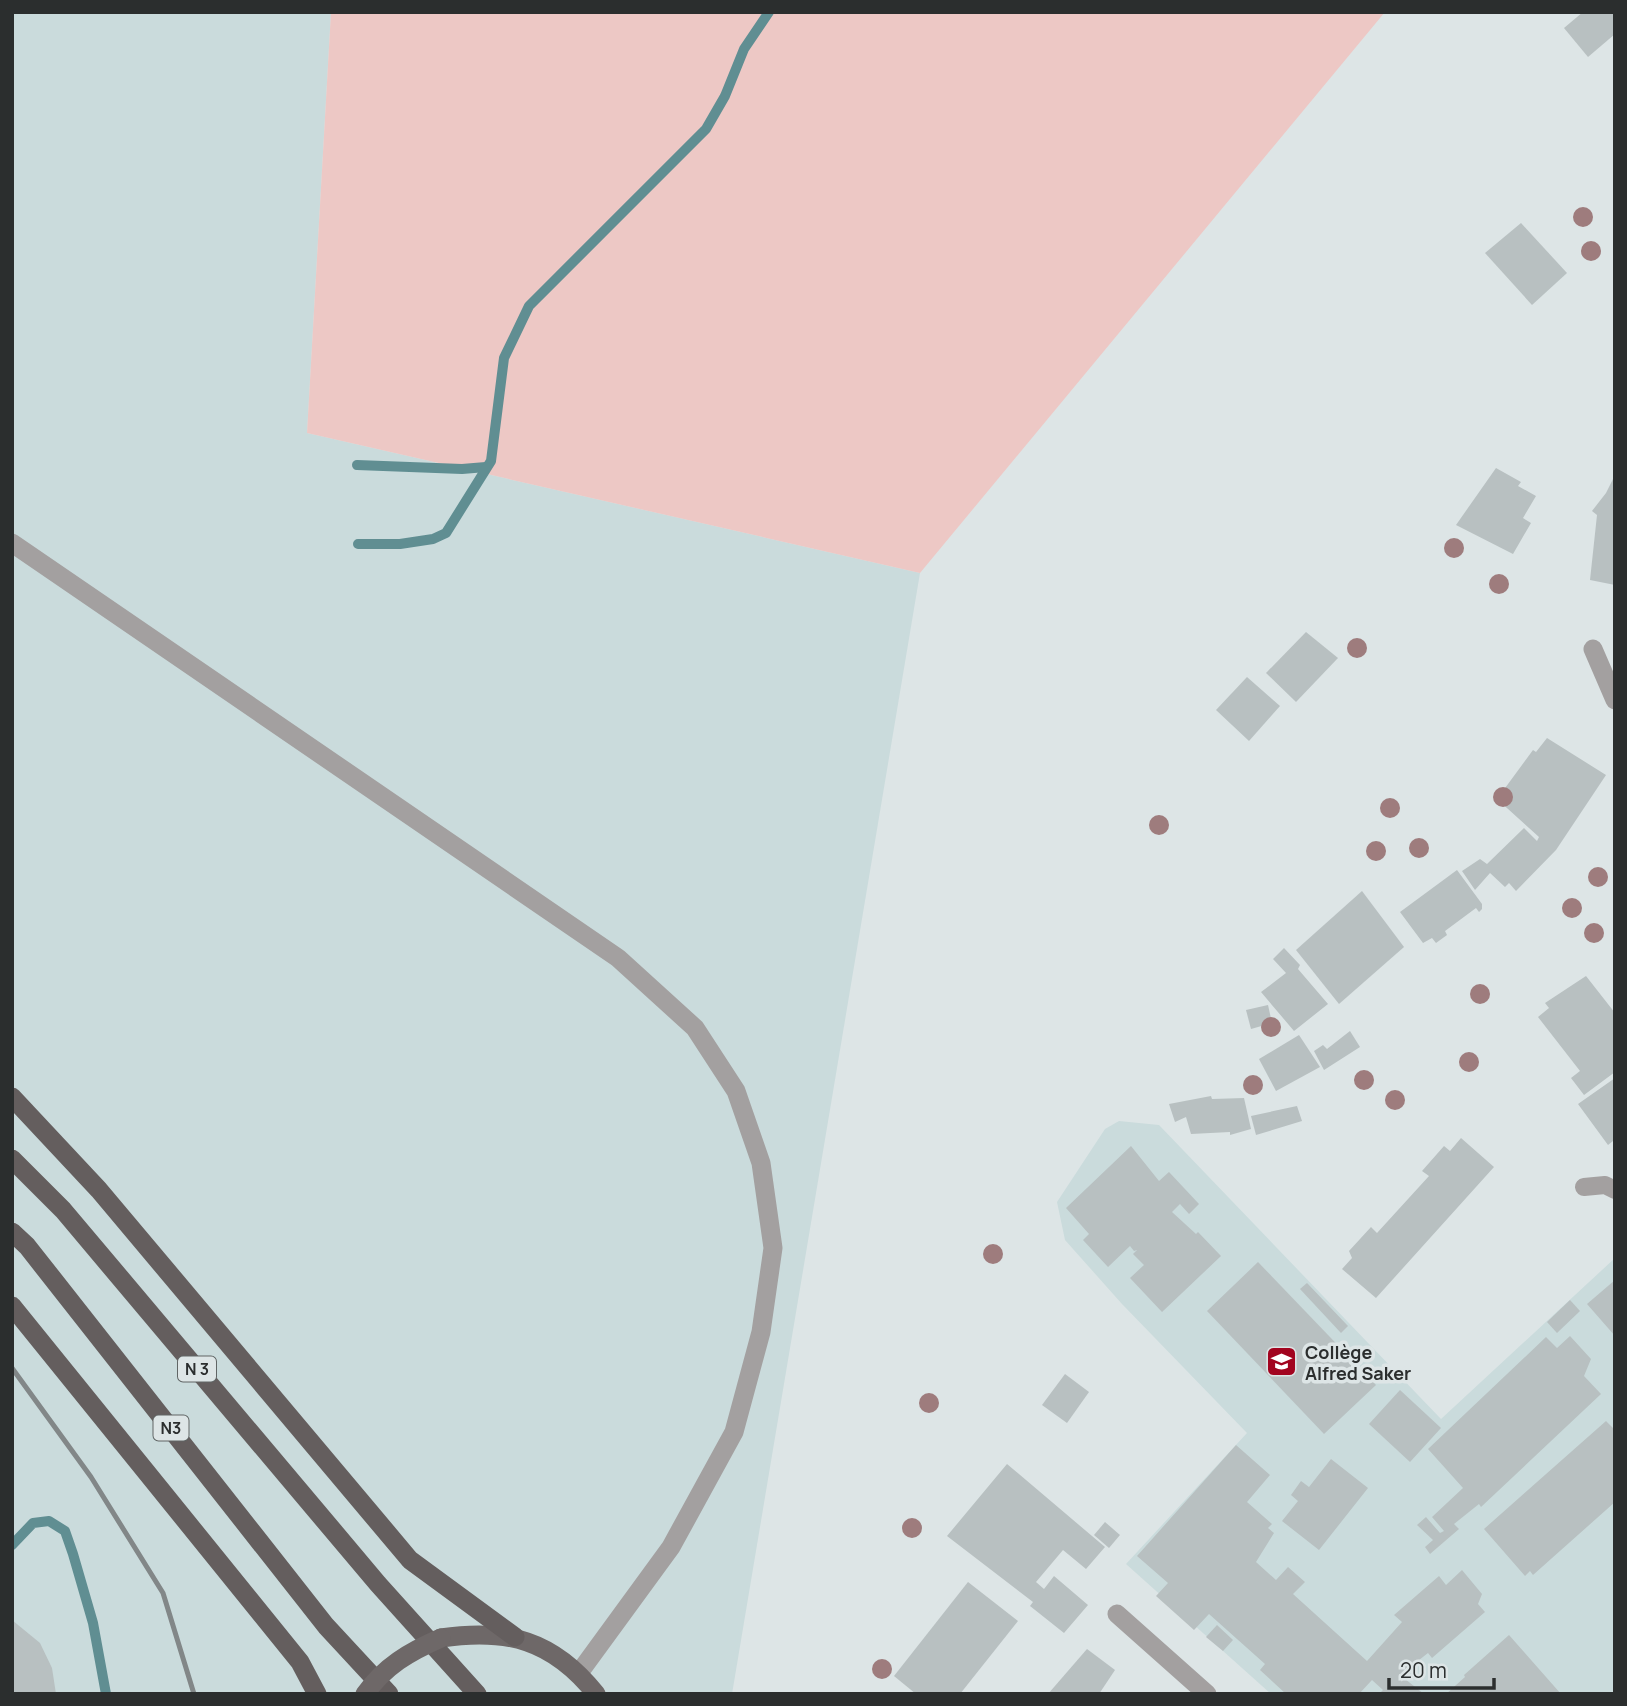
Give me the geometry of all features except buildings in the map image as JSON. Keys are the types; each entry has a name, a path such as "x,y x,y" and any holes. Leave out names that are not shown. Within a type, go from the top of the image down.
{"highway":[{"path":"12,1097 99,1190 410,1560 515,1637"},
{"name":"N 3","path":"12,1159 64,1210 378,1584 477,1694"},
{"name":"N3","path":"12,1232 27,1245 326,1626 389,1694"},
{"path":"12,1306 300,1662 317,1694"}],"main road":[{"path":"365,1694 377,1676 406,1653 441,1638 477,1632 515,1637 550,1650 579,1673 596,1694"}],"street":[{"path":"12,543 618,958 695,1028 736,1091 761,1163 774,1248 761,1332 734,1433 671,1547 579,1673"},
{"path":"1593,649 1615,700"},
{"path":"1117,1614 1208,1694"}],"lane":[{"path":"1584,1187 1605,1185 1615,1190"}],"shaded area":[{"path":"12,12 331,12 307,433 920,573 732,1694 12,1694"},
{"path":"331,12 1385,12 920,573 307,433"},
{"name":"Collège Alfred Saker","path":"1119,1121 1159,1125 1441,1419 1615,1258 1615,1694 1271,1694 1126,1564 1247,1433 1122,1304 1065,1240 1057,1202 1105,1129"}],"waterway":[{"path":"358,544 400,544 433,539 446,533 491,461 504,358 529,306 706,129 725,96 744,49 769,12"},
{"path":"357,465 462,469 486,467"},
{"path":"12,1545 33,1523 49,1521 65,1531 93,1623 106,1694"}],"railway":[{"path":"12,1368 91,1477 163,1593 194,1694"}],"place":[{"name":"Collège Alfred Saker","path":"1282,1362"}]}
